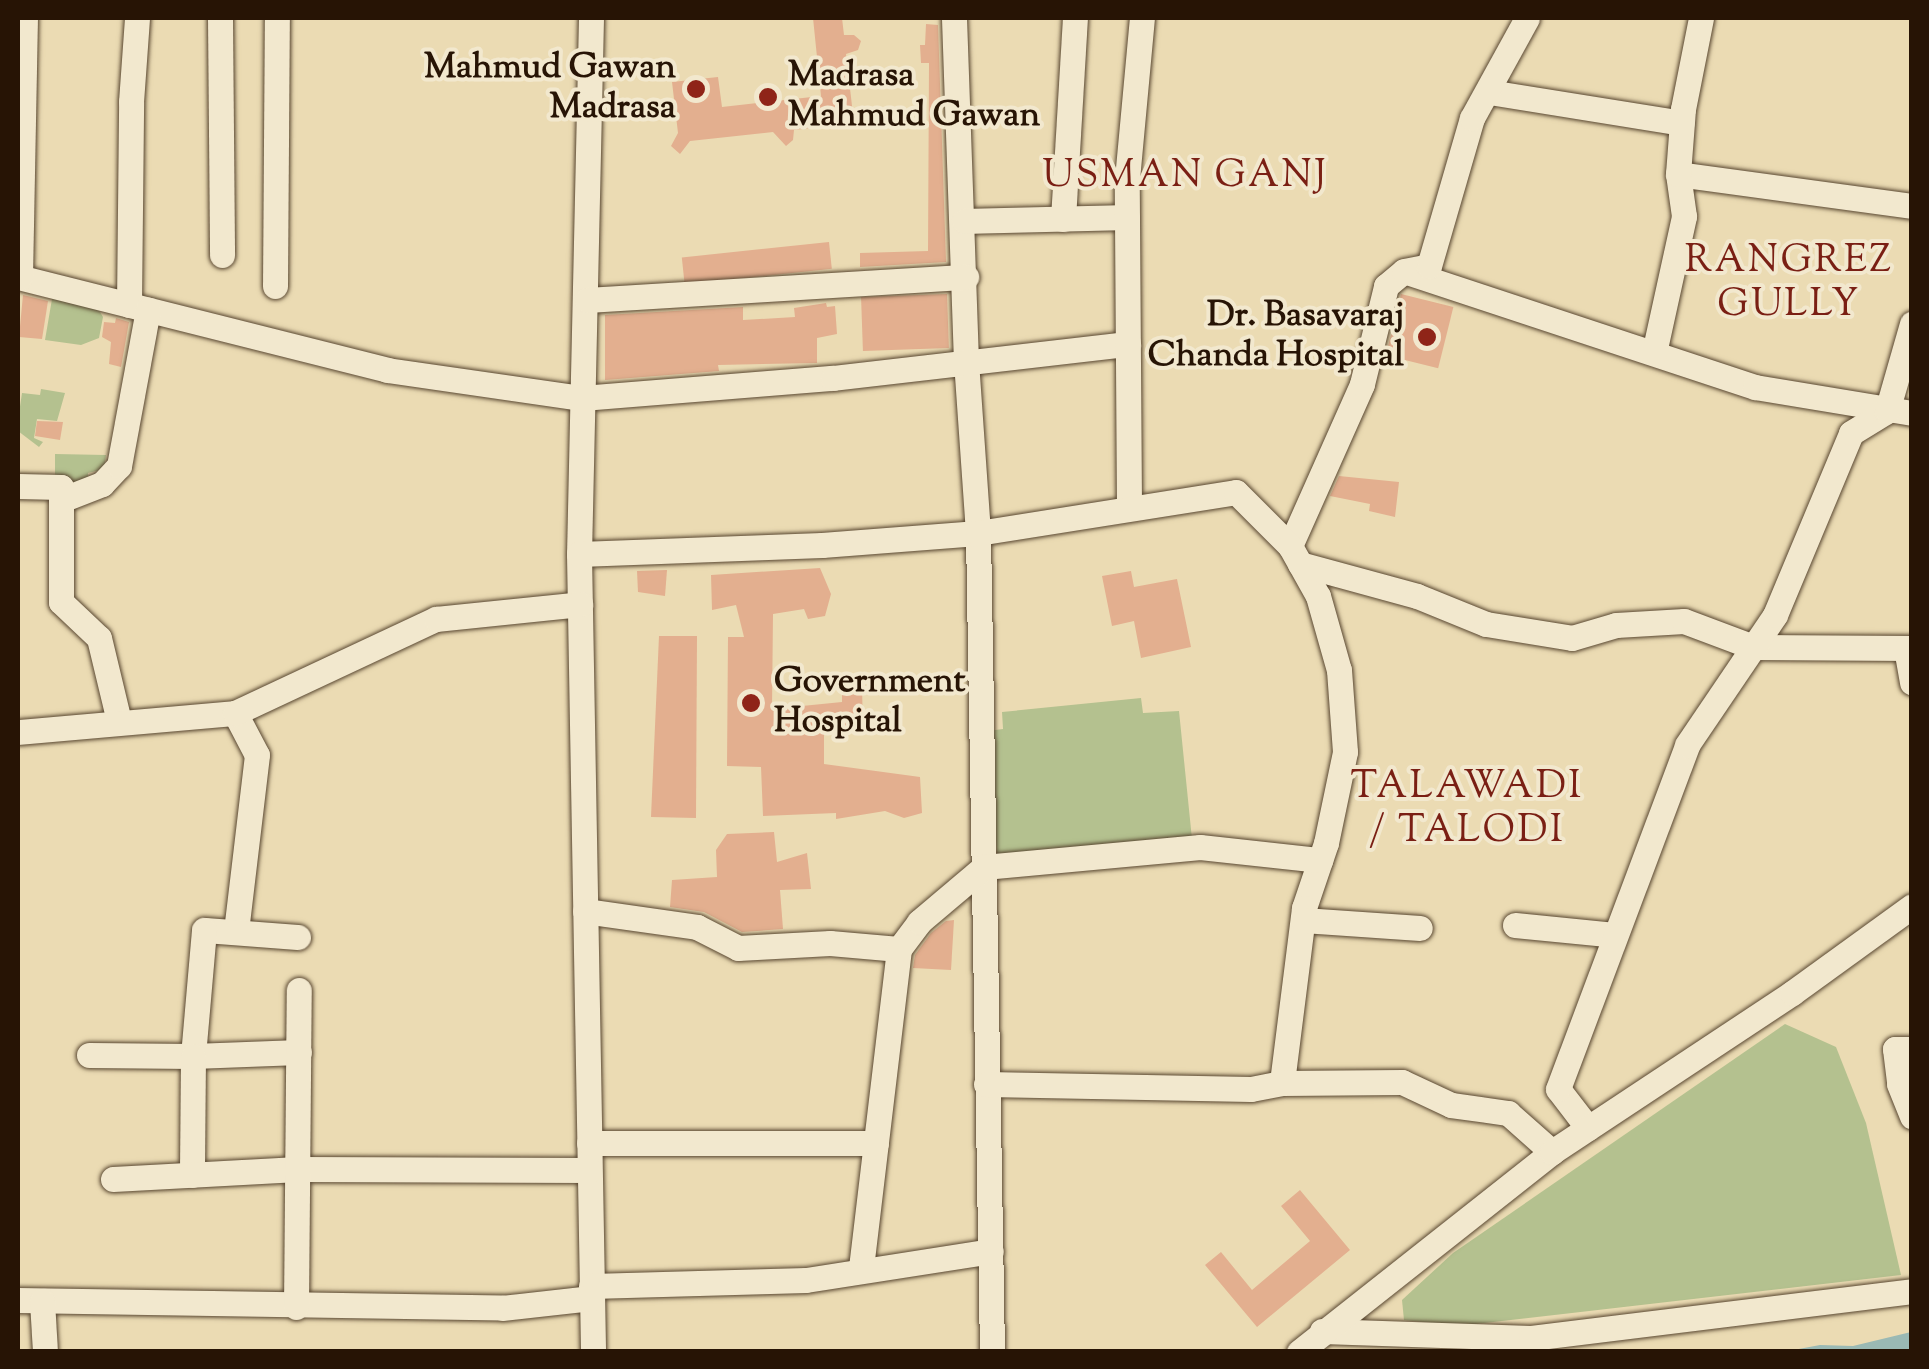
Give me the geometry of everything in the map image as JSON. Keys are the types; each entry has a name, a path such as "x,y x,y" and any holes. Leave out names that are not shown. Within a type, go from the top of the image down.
{"street":[{"path":"25,18 18,277 387,370 582,398 833,378 1128,344"},
{"path":"61,500 102,484 119,466 139,307 131,102 137,18"},
{"path":"220,18 222,255"},
{"path":"275,286 277,18"},
{"path":"592,18 579,554 593,1352"},
{"path":"954,18 966,361 978,533 992,1352"},
{"path":"1063,218 1075,18"},
{"path":"1128,506 1127,217 1142,18"},
{"path":"1296,555 1362,384 1386,286 1404,271 1428,266 1472,118 1527,18"},
{"path":"1654,352 1684,216 1678,174 1682,123 1702,18"},
{"path":"1489,92 1682,123"},
{"path":"1678,174 1912,206"},
{"path":"964,221 1127,217"},
{"path":"1404,271 1755,388 1899,412"},
{"path":"587,300 966,277"},
{"path":"1899,412 1912,324"},
{"path":"1588,1128 1558,1089 1686,745 1775,615 1851,434 1899,412"},
{"path":"18,486 61,488 61,602 99,638 119,721"},
{"path":"579,554 822,545 978,533 1128,506 1236,492 1296,555 1318,596 1340,670 1345,752 1303,920 1282,1083"},
{"path":"1296,555 1486,624 1572,638 1616,625 1684,620 1753,647 1909,648 1912,682"},
{"path":"18,732 236,713 436,620 580,604"},
{"path":"236,713 257,755 236,932"},
{"path":"861,1270 899,949 919,922 984,867 1200,847 1320,860"},
{"path":"1299,1352 1552,1152 1792,993 1912,906"},
{"path":"585,911 697,928 738,948 830,943 899,949"},
{"path":"1303,920 1420,928"},
{"path":"1515,925 1615,935"},
{"path":"192,1175 193,1056 204,930 298,937"},
{"path":"296,1307 300,990"},
{"path":"1912,1050 1895,1049 1900,1084 1912,1117"},
{"path":"88,1056 299,1052"},
{"path":"986,1084 1252,1089 1282,1083 1402,1082 1451,1105 1508,1112 1552,1152"},
{"path":"589,1143 876,1143"},
{"path":"113,1179 298,1169 589,1170"},
{"path":"45,1352 30,1301 502,1308 591,1292 806,1280 990,1251"},
{"path":"1322,1331 1531,1338 1912,1291"}],"green space":[{"path":"18,288 97,307 103,317 99,338 81,345 45,340 52,299"},
{"path":"41,389 65,393 57,421 37,419 34,438 43,442 39,447 18,431 18,420 22,393 40,395"},
{"path":"55,454 106,455 104,469 88,473 89,484 55,484"},
{"path":"1141,698 1143,713 1179,711 1192,839 997,854 988,731 1003,729 1002,712"},
{"path":"1785,1024 1836,1047 1866,1123 1901,1275 1458,1326 1404,1320 1402,1300 1453,1253"}],"water":[{"path":"1911,1332 1911,1351 1788,1351 1820,1345 1853,1346"}],"building":[{"name":"Mahmud Gawan Madrasa","path":"813,18 842,18 844,35 854,35 861,41 858,50 846,54 854,123 794,130 793,140 786,146 773,132 690,141 680,154 671,146 678,133 672,82 718,77 722,107 821,96"},
{"path":"926,24 938,25 946,262 860,267 860,253 928,251 929,63 921,63 920,45 925,45"},
{"path":"829,242 832,269 685,284 682,257"},
{"path":"947,294 949,348 863,351 861,297"},
{"path":"1401,294 1453,307 1438,368 1386,355"},
{"path":"23,295 48,301 42,339 19,337"},
{"path":"826,303 827,307 835,306 837,334 817,338 817,363 718,365 719,371 605,380 605,315 743,307 743,320 795,317 794,308"},
{"path":"116,318 129,322 121,367 109,364 111,342 102,337 104,322 115,323"},
{"path":"37,421 63,422 60,440 35,436"},
{"path":"1339,476 1399,482 1395,517 1369,511 1370,504 1330,496"},
{"path":"820,568 831,594 825,616 808,619 804,609 773,614 772,709 842,702 842,687 862,686 863,730 824,733 824,764 920,777 922,813 904,818 885,811 836,819 836,813 763,816 761,767 727,766 728,637 744,637 736,605 712,610 711,575"},
{"path":"667,570 665,596 638,592 637,571"},
{"path":"1131,571 1134,587 1177,579 1191,647 1141,658 1134,621 1112,626 1102,576"},
{"path":"659,636 697,636 696,818 651,817"},
{"path":"774,832 777,862 807,853 811,889 780,890 783,929 742,932 704,912 670,907 672,880 717,877 716,850 727,834"},
{"path":"954,920 951,970 913,968 915,955 931,933 946,921"},
{"path":"1300,1190 1350,1250 1257,1327 1205,1265 1221,1252 1252,1290 1310,1241 1281,1206"}],"place":[{"name":"Mahmud Gawan Madrasa","path":"696,89"},
{"name":"Madrasa Mahmud Gawan","path":"768,97"},
{"name":"Dr. Basavaraj Chanda Hospital","path":"1427,337"},
{"name":"Government Hospital","path":"751,703"}],"district":[{"name":"USMAN GANJ","path":"1185,178"},
{"name":"RANGREZ GULLY","path":"1789,285"},
{"name":"TALAWADI / TALODI","path":"1467,811"}]}
